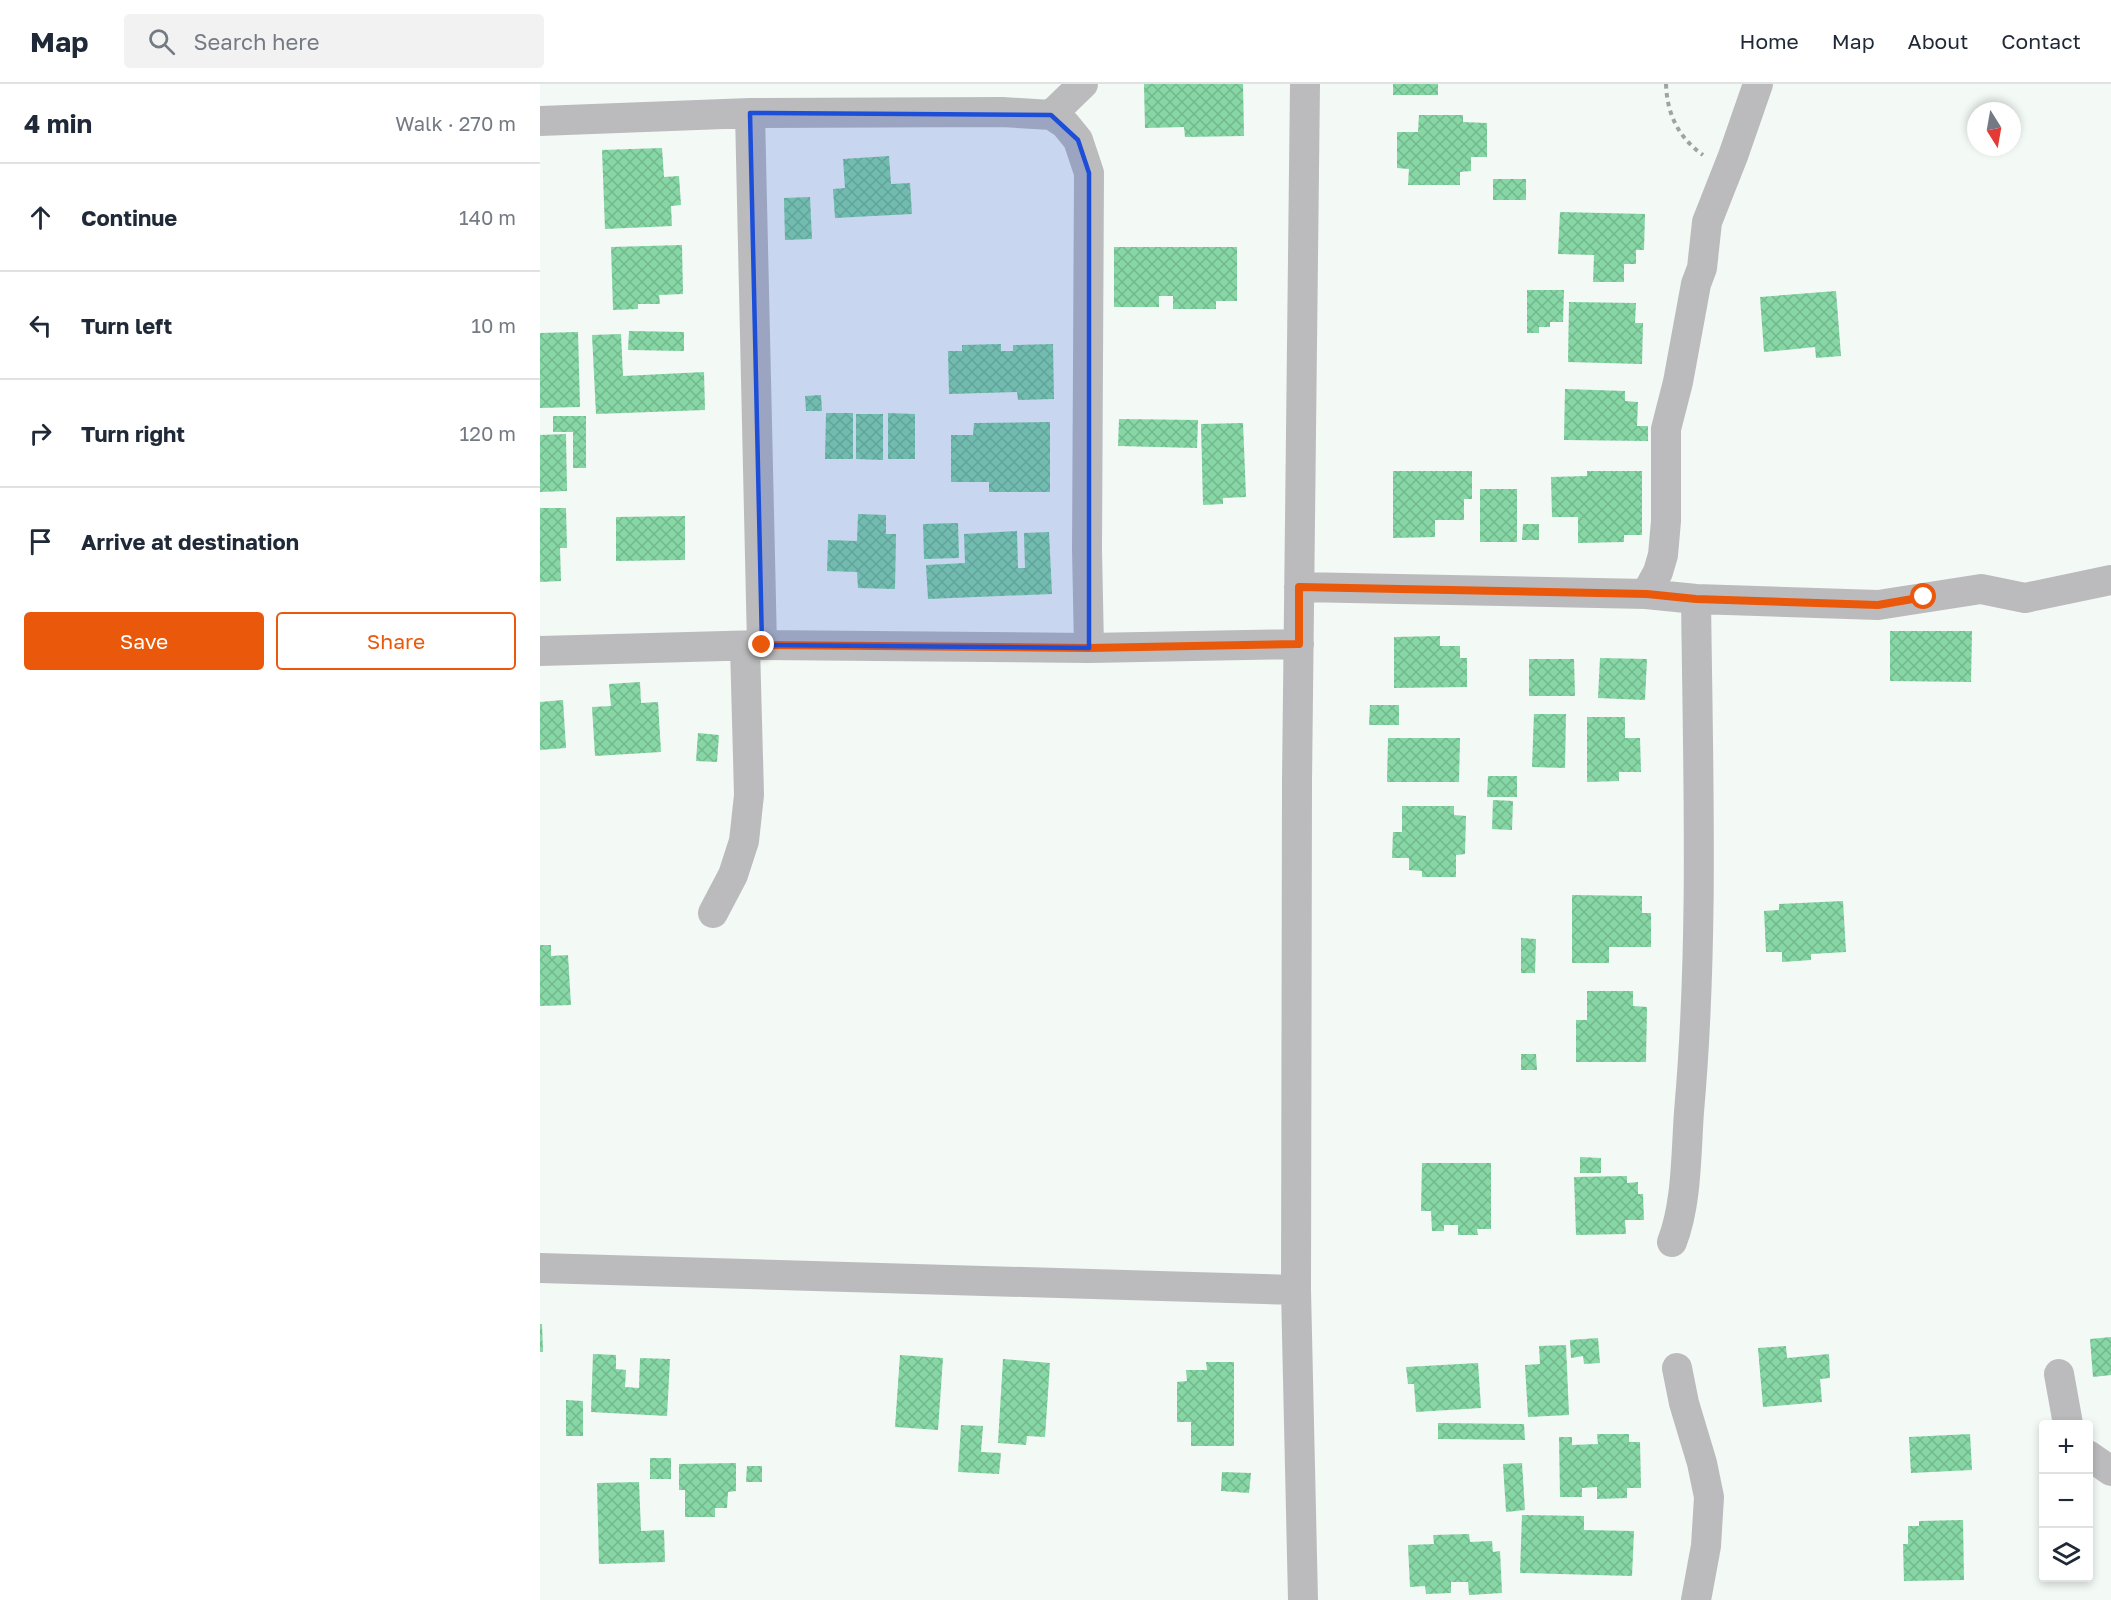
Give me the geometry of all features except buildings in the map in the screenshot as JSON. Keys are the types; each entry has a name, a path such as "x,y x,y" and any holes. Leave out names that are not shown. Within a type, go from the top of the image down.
{"street":[{"path":"1051,115 1083,84"},
{"path":"1303,1600 1296,1290 1299,587 1305,84"},
{"path":"1647,594 1658,572 1663,555 1666,521 1666,429 1678,382 1696,285 1702,268 1707,222 1758,84"},
{"path":"713,913 733,875 744,841 749,795 753,646 750,112"},
{"path":"540,121 750,112 1002,112 1051,115 1065,124 1078,140 1089,173 1087,526 1089,648"},
{"path":"1299,587 1647,594 1696,599 1878,605 1981,590 2025,598 2111,580"},
{"path":"1672,1242 1682,1211 1693,1060 1699,851 1696,599"},
{"path":"540,651 753,646 1089,648 1299,644"},
{"path":"540,1268 1296,1290"},
{"path":"1677,1368 1709,1497 1706,1546 1696,1600"},
{"path":"2059,1374 2067,1420"},
{"path":"2093,1458 2111,1471"}],"path":[{"path":"1666,84 1670,115 1686,140 1703,155 1728,169"}],"highlighted area":[{"path":"750,113 1051,115 1078,140 1089,173 1089,648 762,645"}],"route":[{"path":"762,645 1089,648 1299,644 1299,587 1647,594 1696,599 1878,605 1924,597"}]}
